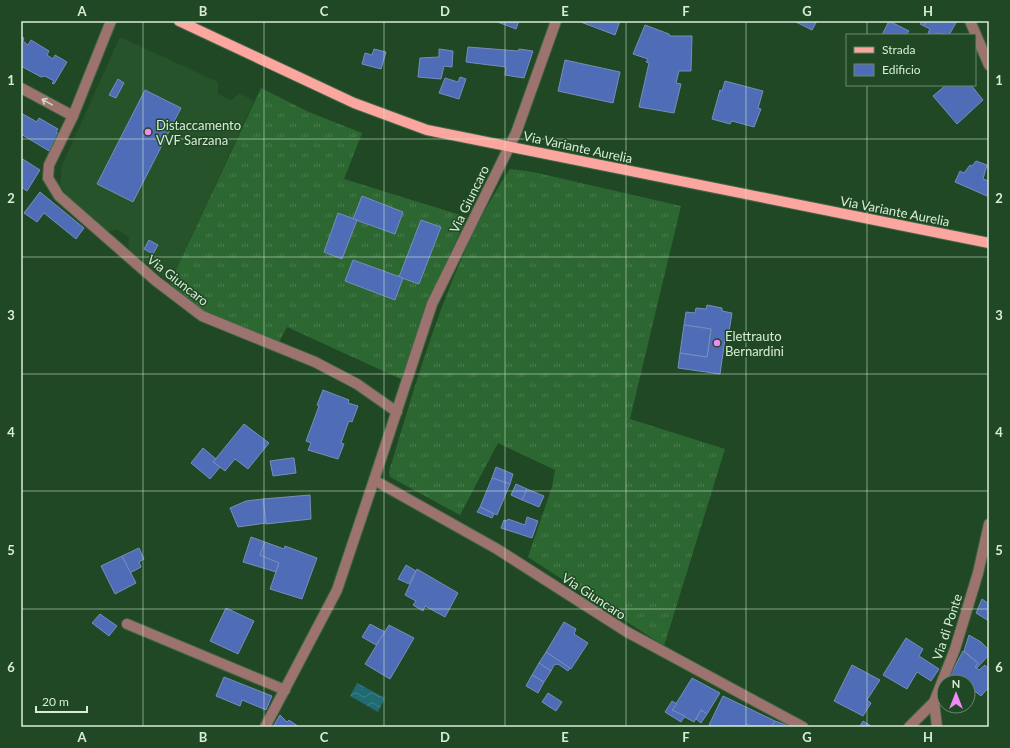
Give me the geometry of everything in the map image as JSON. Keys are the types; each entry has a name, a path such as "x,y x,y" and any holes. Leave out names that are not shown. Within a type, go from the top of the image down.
{"main road":[{"name":"Via Variante Aurelia","path":"179,21 354,103 427,130 989,243"}],"street":[{"name":"Via Giuncaro","path":"111,21 73,116 49,165 48,178 59,196 156,281 202,316 315,362 357,384 397,412"},
{"name":"Via Giuncaro","path":"266,727 337,590 432,304 516,133 556,21"},
{"path":"970,21 976,34"},
{"path":"976,35 989,65"},
{"path":"21,88 73,116"},
{"name":"Via Giuncaro","path":"374,480 497,549 627,632 803,727"},
{"name":"Via di Ponte","path":"909,727 934,702 957,641 978,572 989,524"},
{"path":"127,624 285,690"},
{"path":"934,702 937,727"}],"shaded area":[{"path":"120,37 218,82 218,94 231,100 240,93 254,101 170,283 128,249 129,237 116,229 108,232 71,200 60,185 62,165"}],"green space":[{"path":"261,88 309,112 362,133 344,179 467,217 424,310 403,380 287,327 279,342 204,312 170,283"},
{"path":"510,169 533,172 681,206 630,419 725,449 664,646 528,557 552,487 555,470 498,443 460,515 390,477 389,472 425,355 439,316 470,240"}],"water":[{"path":"357,683 385,698 378,712 350,696"}],"building":[{"path":"495,21 519,21 516,29"},
{"path":"578,21 620,21 615,35"},
{"path":"794,21 817,21 812,30"},
{"path":"889,21 909,31 907,34 882,34"},
{"path":"922,21 927,21 924,26 920,24"},
{"path":"927,21 957,21 950,34 930,34 928,33 930,29 924,26"},
{"path":"645,25 669,34 670,36 692,36 691,71 679,71 676,83 681,84 674,113 639,107 649,63 646,62 648,59 633,54"},
{"path":"21,36 24,38 23,41 28,45 31,40 49,51 47,55 53,59 55,55 67,62 54,84 52,83 54,81 45,76 41,77 21,66"},
{"path":"468,47 533,51 524,78 505,75 506,67 466,62"},
{"path":"374,49 386,52 381,69 362,64 365,53 372,55"},
{"path":"439,49 453,51 452,67 444,66 441,79 418,77 420,58 439,57"},
{"path":"565,60 620,72 613,103 558,91"},
{"path":"460,77 466,79 459,99 439,93 445,78 458,82"},
{"path":"118,79 124,83 116,98 109,95"},
{"path":"725,81 763,91 758,108 761,109 754,127 732,121 730,124 712,119 720,90 722,91"},
{"path":"945,86 972,86 983,100 957,124 933,96"},
{"path":"145,90 181,108 133,202 97,184"},
{"path":"21,113 37,122 39,118 58,129 56,132 59,134 49,151 21,134"},
{"path":"21,158 40,170 27,191 21,187"},
{"path":"976,161 987,165 983,179 989,181 989,191 987,196 955,182 960,171 964,173 970,165 972,166"},
{"path":"40,192 84,228 76,239 44,213 37,222 24,213"},
{"path":"362,196 403,212 395,234 353,219"},
{"path":"338,213 357,220 342,259 324,252"},
{"path":"421,220 441,227 419,284 399,277"},
{"path":"149,240 158,245 153,254 144,249"},
{"path":"353,260 403,278 395,300 345,281"},
{"name":"Elettrauto Bernardini","path":"707,305 722,308 722,311 732,313 729,332 726,332 720,374 678,368 680,353 707,357 711,329 684,325 686,312 695,313 696,308 706,309"},
{"path":"684,325 711,329 707,357 680,353"},
{"path":"323,390 349,400 348,403 358,406 352,422 349,421 347,426 341,443 344,444 338,459 308,450 311,443 306,441 319,406 317,405"},
{"path":"244,424 269,443 248,469 235,459 225,471 213,462"},
{"path":"203,448 216,459 213,462 220,467 210,479 191,463"},
{"path":"294,458 296,473 273,476 270,461"},
{"path":"496,467 513,474 510,484 492,478"},
{"path":"492,478 510,484 497,515 480,507"},
{"path":"516,484 527,489 522,500 511,495"},
{"path":"527,489 544,496 539,507 522,500"},
{"path":"310,495 311,519 266,524 263,499"},
{"path":"263,499 266,523 238,527 230,508 246,501"},
{"path":"480,507 494,514 492,518 477,512"},
{"path":"527,517 538,521 532,538 501,528 504,520 507,521 508,519 525,525"},
{"path":"251,537 265,542 260,555 279,563 276,572 243,562"},
{"path":"265,542 284,549 285,546 317,558 302,599 270,589 279,563 260,555"},
{"path":"139,548 144,559 139,562 141,567 130,573 122,556"},
{"path":"122,556 136,583 115,594 101,566"},
{"path":"406,565 416,571 409,584 398,579"},
{"path":"417,569 458,593 445,617 425,606 423,611 413,605 416,601 405,595"},
{"path":"982,599 989,604 989,621 976,613"},
{"path":"226,608 254,621 238,654 210,641"},
{"path":"100,614 117,626 109,636 92,623"},
{"path":"564,622 576,629 574,634 588,643 571,669 546,652"},
{"path":"370,624 385,632 376,645 362,637"},
{"path":"389,625 414,638 390,679 365,664"},
{"path":"969,635 981,642 989,650 989,655 977,668 975,667 978,663 964,651"},
{"path":"906,638 923,649 919,656 939,669 931,681 917,672 907,689 883,675"},
{"path":"963,651 978,663 975,667 979,670 985,665 989,669 989,687 981,696 976,692 976,674 951,674"},
{"path":"546,652 570,668 568,671 558,664 554,665 551,671 539,663"},
{"path":"539,663 551,671 544,682 532,675"},
{"path":"852,665 880,680 867,700 871,703 863,716 834,701"},
{"path":"532,675 544,682 538,693 526,686"},
{"path":"224,677 272,696 266,710 242,700 240,706 216,696"},
{"path":"692,678 720,693 707,714 701,710 694,722 672,710"},
{"path":"548,693 562,702 556,711 542,702"},
{"path":"723,696 775,721 771,727 754,727 747,724 745,727 713,727 709,725"},
{"path":"672,701 677,704 672,710 685,716 681,722 665,712"},
{"path":"701,710 707,714 701,723 696,719"},
{"path":"280,715 287,722 289,720 299,727 273,727"},
{"path":"775,721 792,727 771,727"},
{"path":"863,721 871,726 860,726"}],"place":[{"name":"Distaccamento VVF Sarzana","path":"148,132"},
{"name":"Elettrauto Bernardini","path":"717,343"}]}
